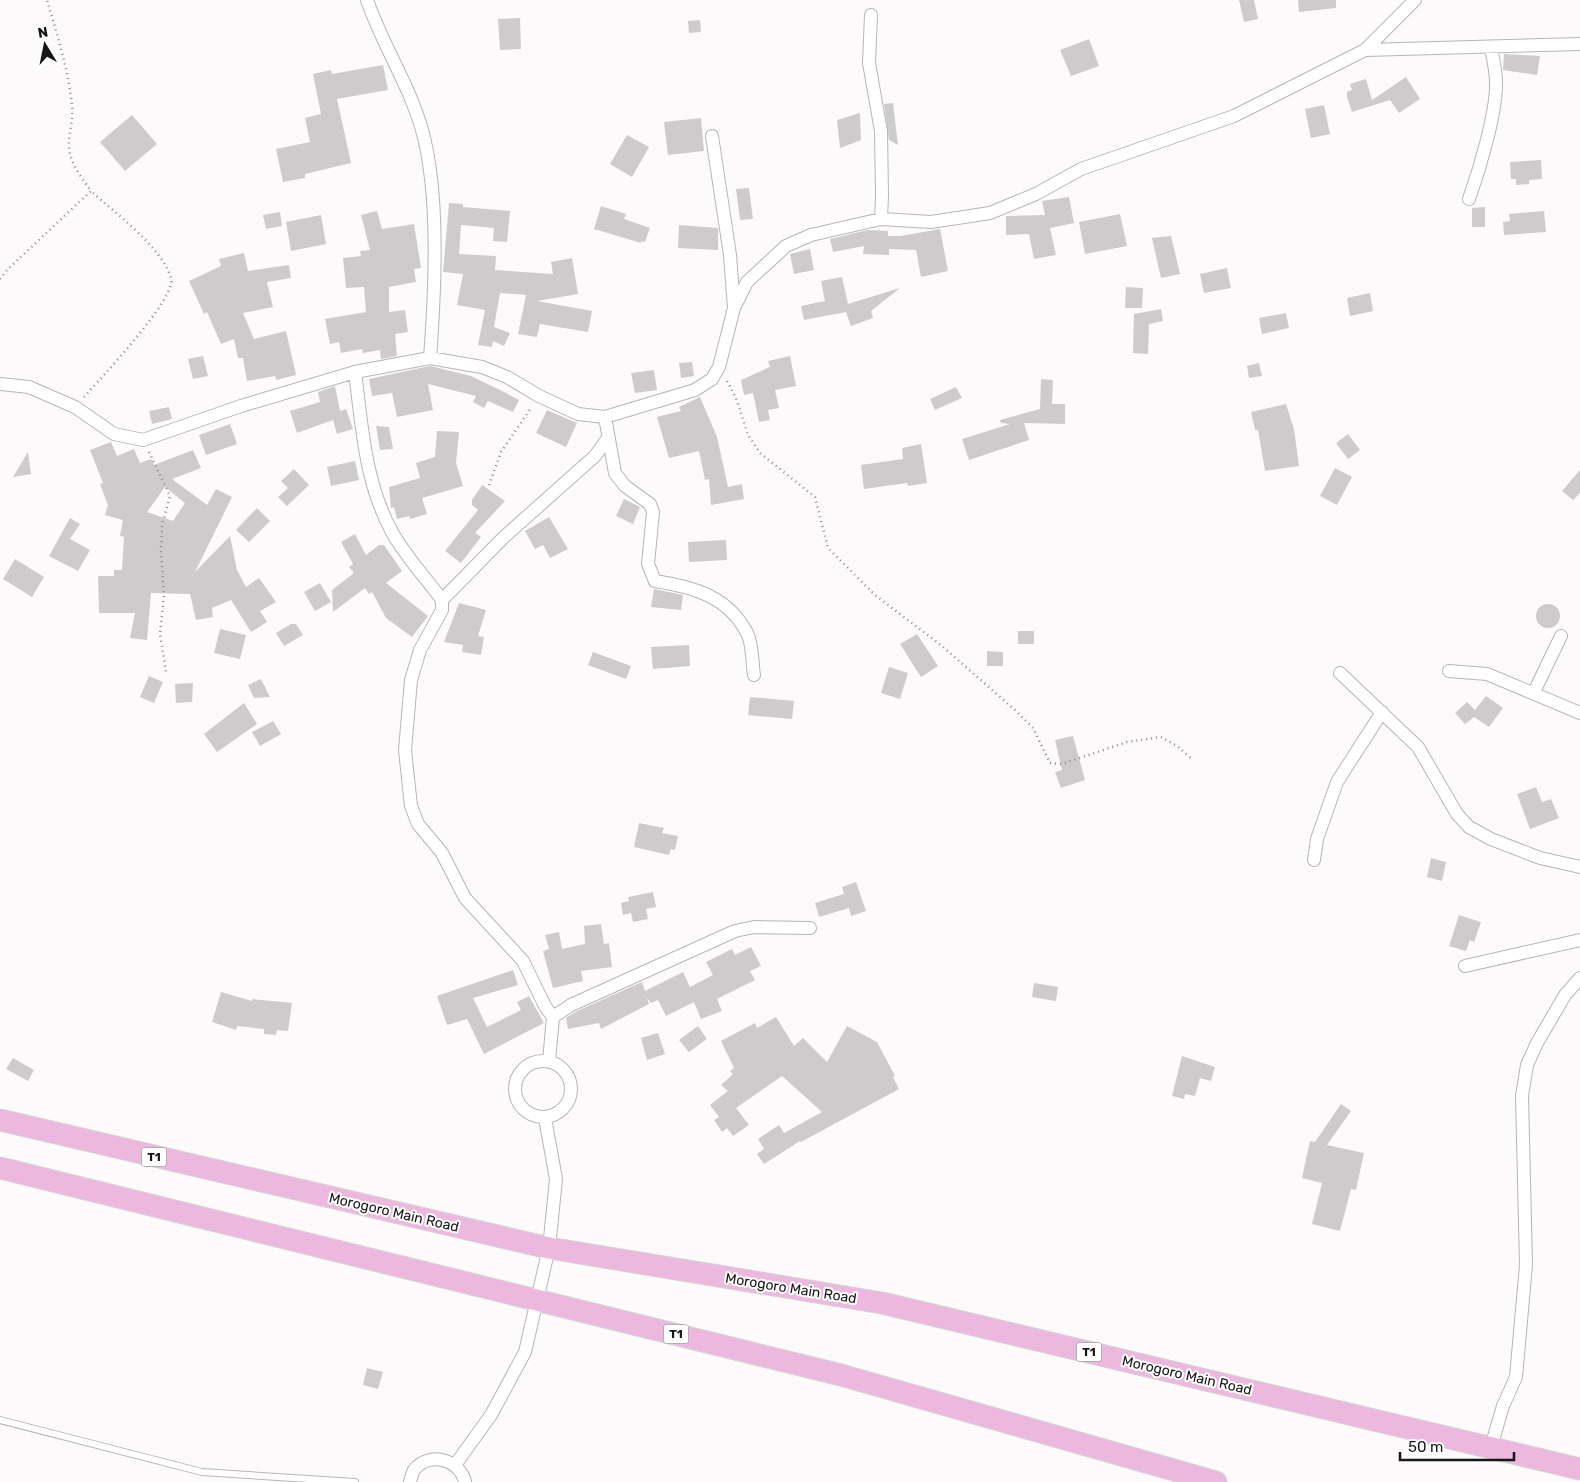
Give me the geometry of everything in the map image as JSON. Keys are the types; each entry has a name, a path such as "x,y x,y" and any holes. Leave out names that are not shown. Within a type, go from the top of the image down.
{"highway":[{"name":"Morogoro Main Road","path":"0,1120 550,1248 882,1303 1573,1467"},
{"name":"T1","path":"0,1168 841,1375 1216,1482"}],"street":[{"path":"367,0 376,26 399,71 422,130 432,189 434,304 430,358"},
{"path":"0,384 29,387 75,407 114,434 144,440 241,406 355,372 430,358 482,367 507,377 539,396 578,414 605,417 695,390 712,380 719,367 734,308 747,282 786,246 811,235 880,219 931,222 990,213 1036,194 1081,168 1234,116 1365,50 1415,0"},
{"path":"871,14 869,63 881,131 882,195 880,219"},
{"path":"1365,50 1580,44"},
{"path":"1469,199 1479,171 1495,96 1496,82 1491,47"},
{"path":"712,136 730,255 734,308"},
{"path":"355,372 369,474 374,490 392,533 442,600 442,610 420,650 411,680 405,750 411,806 418,824 442,854 465,898 523,961 545,1006 553,1017 549,1061"},
{"path":"605,417 615,473 625,486 650,504 653,512 648,564 655,581 687,586 723,602 748,634 754,675"},
{"path":"442,600 504,537 595,456 608,438"},
{"path":"1534,692 1561,636"},
{"path":"1449,671 1487,674 1534,692 1580,713"},
{"path":"1340,673 1418,747 1457,814 1469,827 1491,839 1540,858 1580,867"},
{"path":"1314,860 1318,840 1337,782 1382,712"},
{"path":"553,1017 571,1006 735,931 754,927 810,928"},
{"path":"1465,966 1580,940"},
{"path":"1491,1447 1503,1406 1516,1377 1526,1265 1522,1096 1526,1073 1537,1043 1566,995 1580,978"},
{"path":"541,1061 549,1061 563,1069 571,1083 570,1100 560,1113 545,1118 536,1118 522,1110 514,1095 516,1079 525,1066 541,1061"},
{"path":"455,1464 491,1415 525,1352 550,1248 556,1179 545,1118"},
{"path":"410,1482 414,1470 428,1461 444,1459 455,1464 463,1474 465,1482"}],"lane":[{"path":"0,1420 202,1472 355,1482"}],"path":[{"path":"46,0 62,52 72,105 73,122 68,146 72,164 91,191 157,253 172,279 172,288 157,312 75,407"},
{"path":"0,279 7,270 91,191"},
{"path":"719,367 736,398 748,435 760,453 815,496 828,548 875,595 942,646 1016,711 1033,728 1050,763 1062,764 1127,742 1162,737 1177,746 1193,760"},
{"path":"489,485 501,452 539,396"},
{"path":"144,440 170,496 162,525 161,552 164,594 160,634 166,672"}],"building":[{"path":"1239,0 1254,0 1258,19 1244,22"},
{"path":"1298,0 1336,0 1336,8 1299,12"},
{"path":"520,18 521,49 500,50 498,19"},
{"path":"700,20 701,32 689,33 688,21"},
{"path":"1089,39 1099,66 1071,76 1060,50"},
{"path":"1504,54 1540,56 1537,75 1503,70"},
{"path":"383,65 388,90 337,99 351,163 305,174 305,178 283,182 276,149 310,142 305,118 321,114 313,74 331,70 332,74"},
{"path":"1406,77 1420,99 1399,113 1390,100 1352,112 1347,97 1347,92 1352,90 1350,84 1366,79 1372,100"},
{"path":"893,103 898,145 889,140 884,104"},
{"path":"1324,105 1330,134 1311,138 1305,109"},
{"path":"860,113 861,140 840,148 837,120"},
{"path":"132,115 157,144 125,171 100,142"},
{"path":"701,118 704,151 668,155 664,122"},
{"path":"627,135 649,147 632,177 610,164"},
{"path":"1541,160 1542,179 1529,180 1529,184 1516,185 1516,179 1511,179 1510,162"},
{"path":"749,188 753,219 740,220 736,189"},
{"path":"1069,197 1074,223 1050,228 1056,255 1034,259 1029,234 1006,235 1006,216 1045,215 1042,201"},
{"path":"449,203 463,204 463,207 510,211 507,242 493,241 494,228 461,225 459,254 496,256 495,270 553,274 551,262 572,258 578,294 537,301 592,311 588,332 540,324 537,337 518,334 526,295 500,293 494,327 510,333 504,346 493,341 492,347 478,345 485,310 457,305 463,274 443,272"},
{"path":"601,206 626,214 624,219 650,228 645,242 641,241 641,243 594,229"},
{"path":"1485,207 1485,227 1472,227 1472,208"},
{"path":"377,211 382,229 414,224 421,268 414,269 416,282 389,287 389,312 405,310 408,332 395,334 397,356 381,359 380,350 363,353 362,349 341,353 339,342 330,344 325,319 366,312 364,287 346,288 343,258 361,256 360,251 370,250 361,215"},
{"path":"1544,211 1546,232 1504,235 1503,222 1510,221 1509,214"},
{"path":"280,212 282,226 266,229 263,215"},
{"path":"1120,214 1127,246 1085,254 1079,222"},
{"path":"321,215 326,244 291,251 286,222"},
{"path":"679,225 718,228 718,250 678,248"},
{"path":"940,229 948,271 921,277 916,250 889,249 889,255 863,254 864,246 833,252 830,239 868,230 888,231 888,236 901,236"},
{"path":"1171,236 1180,274 1161,278 1152,238"},
{"path":"810,249 814,270 794,274 790,254"},
{"path":"244,253 248,271 289,265 291,278 267,282 273,307 243,313 254,339 286,331 296,375 276,380 275,376 247,381 243,358 238,358 234,339 221,344 207,312 204,314 189,281 221,266 219,259"},
{"path":"1227,268 1231,288 1204,293 1200,274"},
{"path":"842,277 848,304 900,288 871,311 873,318 851,326 846,312 804,320 801,306 825,301 821,281"},
{"path":"1126,287 1143,288 1142,308 1125,308"},
{"path":"1370,293 1373,311 1350,316 1347,298"},
{"path":"1161,309 1163,321 1149,324 1148,354 1133,353 1134,314"},
{"path":"1286,313 1289,328 1262,334 1259,318"},
{"path":"203,356 208,376 193,379 188,359"},
{"path":"790,356 796,386 775,390 779,408 768,410 770,420 759,422 753,393 744,395 741,380 770,367 768,361"},
{"path":"692,362 694,376 681,378 679,363"},
{"path":"1259,363 1262,376 1249,378 1247,366"},
{"path":"430,366 471,376 519,400 513,412 488,401 484,408 473,402 476,396 428,384 433,410 397,417 392,393 372,396 369,379"},
{"path":"654,370 657,390 635,393 631,373"},
{"path":"1041,379 1053,380 1052,404 1065,404 1065,424 1024,423 1029,440 969,460 962,439 1010,424 1001,423 1000,420 1040,409"},
{"path":"335,386 340,411 346,409 353,429 337,434 333,420 297,433 290,411 320,402 318,392"},
{"path":"956,387 962,398 935,410 930,399"},
{"path":"700,397 717,437 728,487 742,484 744,499 711,505 709,479 705,480 699,451 669,458 657,417 681,411 679,407"},
{"path":"1286,404 1294,429 1299,466 1265,471 1258,430 1255,430 1251,412"},
{"path":"169,407 172,419 152,424 149,411"},
{"path":"547,410 577,423 566,447 536,433"},
{"path":"230,424 237,444 206,455 199,435"},
{"path":"376,426 389,427 393,449 380,450"},
{"path":"437,431 459,432 456,463 463,486 422,498 427,514 410,519 409,516 397,519 394,507 391,508 389,487 420,478 416,463 435,457"},
{"path":"1348,434 1360,450 1348,459 1336,443"},
{"path":"111,442 117,456 134,449 140,463 151,459 154,465 193,450 201,468 172,479 207,505 216,489 232,497 195,572 230,536 237,570 246,587 259,578 276,602 260,611 267,622 251,632 231,600 212,608 213,617 196,620 190,594 151,593 147,640 130,638 135,613 99,613 98,576 114,576 114,570 122,570 124,537 120,536 123,520 105,515 108,505 100,484 103,483 90,450","holes":["165,487 185,503 173,521 147,512"]},
{"path":"921,444 927,483 908,486 907,483 864,489 861,465 903,459 902,448"},
{"path":"28,452 31,474 13,477"},
{"path":"355,461 359,480 331,486 327,467"},
{"path":"1335,468 1352,477 1337,505 1320,496"},
{"path":"294,469 309,485 287,506 278,497 288,488 281,481"},
{"path":"1580,470 1580,493 1573,500 1562,491"},
{"path":"482,485 505,501 475,533 481,537 461,563 445,551 478,510 472,505 472,500"},
{"path":"624,499 640,507 633,524 616,516"},
{"path":"257,508 270,521 249,542 236,530"},
{"path":"549,517 568,549 550,558 543,545 535,549 525,531"},
{"path":"70,518 80,524 70,539 90,550 78,571 49,556"},
{"path":"355,534 366,555 379,545 384,545 402,571 386,583 428,616 412,637 386,618 372,592 369,594 365,588 333,612 332,590 354,573 349,567 353,564 341,542"},
{"path":"726,540 727,560 689,562 688,542"},
{"path":"15,559 44,577 32,597 3,579"},
{"path":"320,583 331,602 315,611 304,592"},
{"path":"654,589 683,595 681,610 651,607"},
{"path":"459,603 486,610 478,636 484,637 481,655 462,652 463,645 444,642"},
{"path":"1548,604 1557,607 1560,616 1557,625 1548,628 1539,625 1536,616 1539,607"},
{"path":"291,624 296,624 303,635 284,646 276,633"},
{"path":"220,629 246,635 240,659 214,653"},
{"path":"1018,631 1034,631 1034,644 1018,644"},
{"path":"917,634 938,666 921,677 900,644"},
{"path":"689,645 690,666 653,669 651,647"},
{"path":"987,651 1003,652 1003,666 987,666"},
{"path":"593,652 631,666 626,679 588,665"},
{"path":"889,667 908,673 900,699 881,693"},
{"path":"149,676 163,682 154,703 140,697"},
{"path":"261,679 270,697 254,698 248,685"},
{"path":"193,683 192,702 176,703 175,684"},
{"path":"1486,696 1503,708 1489,727 1474,717 1465,724 1455,713 1467,702 1475,710"},
{"path":"750,697 794,701 792,719 748,715"},
{"path":"244,703 257,724 217,752 204,734"},
{"path":"273,721 281,734 260,746 252,732"},
{"path":"1073,736 1085,780 1061,788 1055,772 1062,770 1055,740"},
{"path":"1536,787 1542,802 1551,799 1559,818 1530,829 1517,794"},
{"path":"639,823 664,828 662,833 678,836 675,850 671,849 669,855 634,847"},
{"path":"1431,858 1446,862 1442,881 1427,877"},
{"path":"856,882 866,911 851,916 849,908 819,917 815,903 844,894 842,887"},
{"path":"653,892 656,907 646,909 648,919 633,922 631,913 623,915 621,903 629,901 628,897"},
{"path":"1459,915 1481,922 1474,942 1470,940 1466,951 1449,946"},
{"path":"601,924 604,944 609,943 612,967 581,971 583,981 553,988 543,951 549,949 545,935 559,932 562,949 585,944 584,926"},
{"path":"751,947 761,966 750,971 755,980 717,999 722,1011 701,1019 694,1002 666,1016 658,1000 651,1003 647,998 649,1004 601,1029 599,1023 568,1029 566,1018 575,1012 642,982 645,991 683,972 690,987 713,975 706,962 732,949 735,955"},
{"path":"513,970 518,985 473,998 487,1027 521,1010 517,1002 529,996 544,1023 484,1054 467,1019 447,1025 437,996"},
{"path":"1034,983 1058,987 1056,1001 1032,997"},
{"path":"221,992 252,1001 252,999 292,1003 288,1031 277,1030 276,1035 264,1034 264,1029 237,1026 236,1030 212,1022"},
{"path":"776,1017 794,1046 803,1038 827,1062 847,1026 877,1042 895,1076 893,1077 899,1089 800,1141 764,1164 757,1154 764,1149 758,1139 779,1125 784,1133 822,1112 782,1076 736,1108 749,1125 733,1136 727,1128 722,1132 714,1120 719,1117 710,1105 728,1091 721,1085 733,1074 730,1071 734,1068 721,1041 755,1023 757,1028"},
{"path":"698,1026 707,1039 689,1052 679,1040"},
{"path":"658,1033 665,1054 647,1060 641,1038"},
{"path":"1182,1056 1215,1067 1211,1081 1200,1078 1195,1096 1185,1094 1184,1099 1172,1096"},
{"path":"13,1058 34,1070 28,1081 6,1069"},
{"path":"1341,1104 1351,1111 1327,1145 1364,1153 1356,1190 1351,1189 1340,1231 1312,1224 1322,1183 1302,1178 1310,1141 1315,1142"},
{"path":"367,1368 383,1372 378,1389 363,1385"}]}
